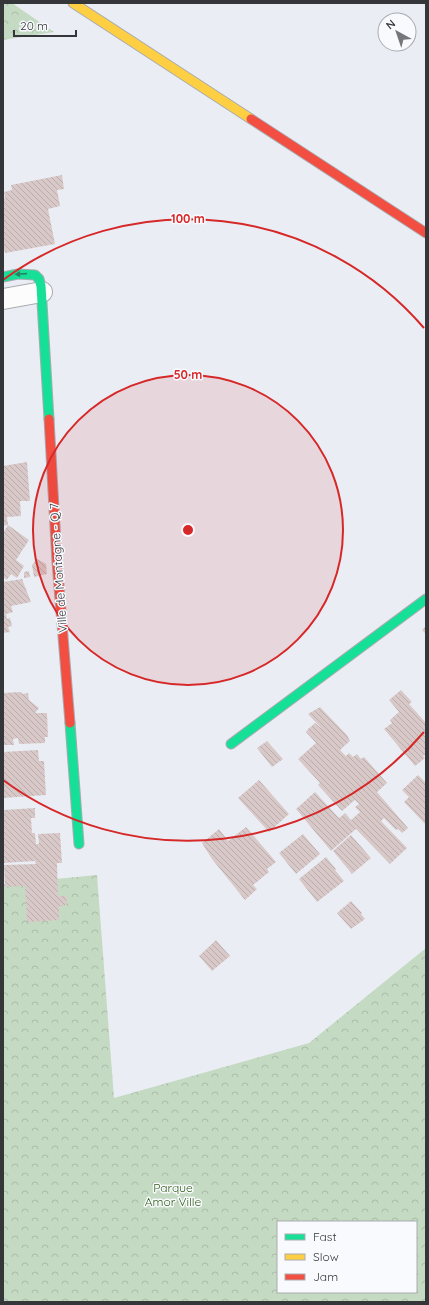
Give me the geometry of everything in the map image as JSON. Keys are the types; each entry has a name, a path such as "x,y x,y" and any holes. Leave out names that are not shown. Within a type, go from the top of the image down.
{"street":[{"path":"73,3 426,233"},
{"name":"Ville de Montagne - Q 7","path":"3,277 18,274 35,275 39,278 42,292 57,562 79,844"},
{"path":"3,299 42,292"},
{"path":"231,744 426,599"}],"green space":[{"path":"3,3 12,3 54,32 3,40"},
{"name":"Parque Amor Ville","path":"97,875 114,1098 309,1043 426,948 426,1302 3,1302 3,884"}],"building":[{"path":"62,175 64,189 57,190 60,206 48,209 55,244 5,253 3,244 4,192 12,190 11,185"},
{"path":"27,462 30,501 20,501 21,516 7,517 8,525 3,526 3,466"},
{"path":"8,525 29,540 16,560 24,566 17,578 11,574 7,580 3,577 3,533"},
{"path":"37,559 46,564 47,574 34,577 32,565"},
{"path":"29,571 30,577 24,578 24,572"},
{"path":"22,579 31,602 11,606 13,612 6,614 7,619 10,618 12,626 8,627 10,632 3,633 3,582"},
{"path":"426,626 426,634 422,630"},
{"path":"401,690 412,702 409,704 426,723 426,754 423,756 425,758 415,766 384,729 392,723 390,720 399,712 389,700"},
{"path":"20,692 23,694 28,693 29,700 39,708 35,713 47,713 48,737 45,737 45,743 19,744 18,738 13,739 14,745 3,745 3,693"},
{"path":"320,707 347,735 350,741 340,750 346,756 349,753 353,757 357,754 361,759 364,757 387,783 377,792 408,828 402,833 398,829 396,830 384,818 381,821 407,848 390,864 356,829 331,851 296,809 315,792 339,818 345,813 351,820 360,812 355,807 359,804 355,800 342,811 318,785 320,783 298,759 316,743 306,732 308,729 315,723 322,729 308,714"},
{"path":"267,741 283,759 272,767 257,748"},
{"path":"38,750 39,761 44,761 46,795 3,798 3,752"},
{"path":"418,775 426,783 426,825 404,802 409,797 402,790"},
{"path":"259,780 289,814 269,832 238,798"},
{"path":"35,808 35,818 31,818 32,833 35,833 36,844 39,844 38,834 60,833 62,863 57,863 58,896 66,896 67,905 59,906 59,920 27,922 25,886 5,887 4,865 36,864 35,861 3,863 3,810"},
{"path":"246,827 276,862 267,869 269,872 253,885 257,889 245,900 212,859 202,843 219,829 228,841"},
{"path":"303,834 320,854 296,874 279,853"},
{"path":"351,835 371,858 352,874 333,851"},
{"path":"326,857 344,881 317,902 299,879"},
{"path":"351,901 362,913 361,914 365,919 351,929 337,913"},
{"path":"216,940 230,956 212,971 199,956"}],"traffic: fast":[{"path":"3,277 18,274 35,275 39,279 41,286 49,419"},
{"path":"231,744 426,599"},
{"path":"70,723 79,844"}],"traffic: slow":[{"path":"73,3 251,119"}],"traffic: jam":[{"path":"251,119 426,233"},
{"path":"49,419 57,562 70,723"}]}
